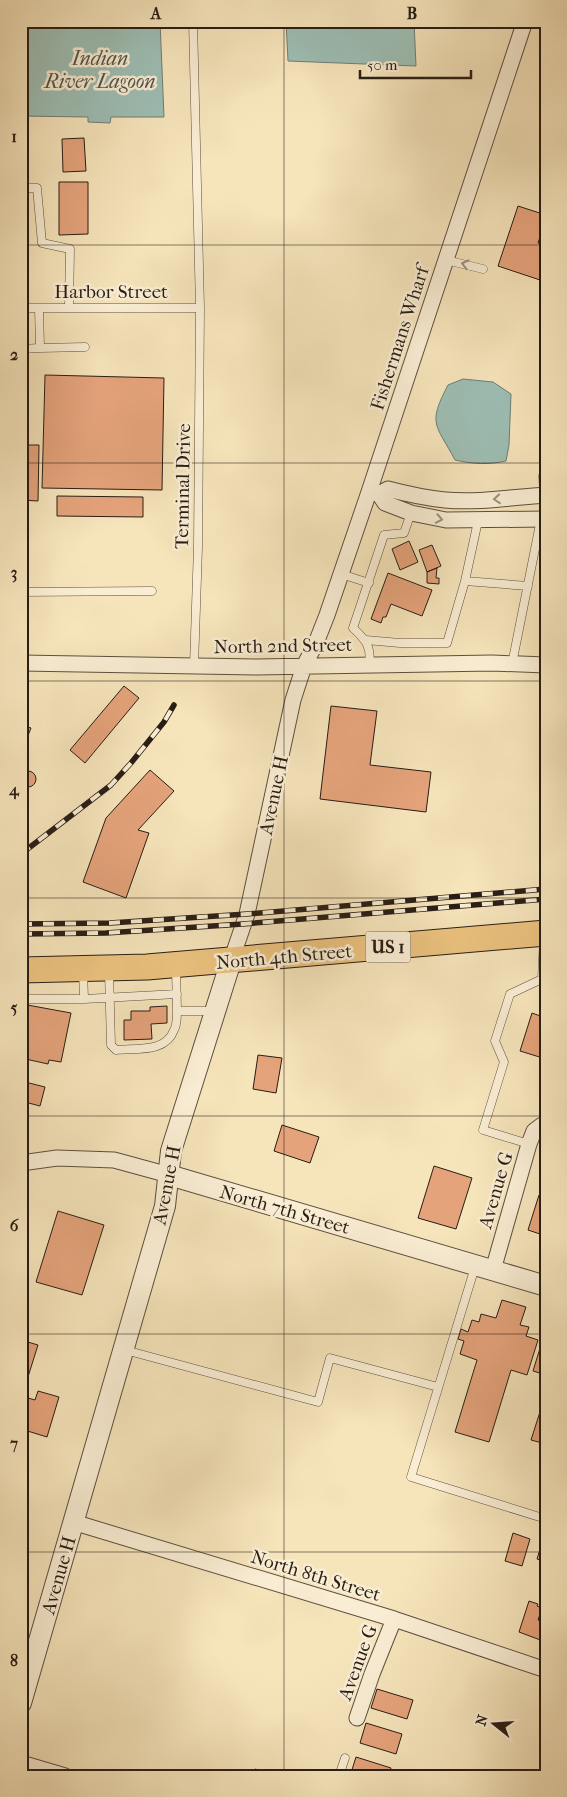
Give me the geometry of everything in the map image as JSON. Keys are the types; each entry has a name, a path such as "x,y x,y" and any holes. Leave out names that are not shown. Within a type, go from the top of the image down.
{"main road":[{"name":"North 4th Street","path":"21,970 176,965 545,933"}],"street":[{"name":"Fishermans Wharf","path":"304,666 316,643 341,574 374,493 446,260 525,21"},
{"path":"374,493 388,490 446,500 545,495"},
{"path":"374,493 385,503 411,513 446,520 543,519"},
{"name":"North 2nd Street","path":"21,662 194,666 369,664 546,665"},
{"name":"Avenue H","path":"21,1703 164,1206 171,1151 247,914 293,700 304,666"},
{"name":"Avenue G","path":"484,1267 534,1131 544,1125"},
{"name":"North 7th Street","path":"21,1163 57,1158 114,1160 546,1286"},
{"name":"North 8th Street","path":"73,1522 394,1620 546,1670"},
{"name":"Avenue G","path":"357,1718 394,1620"},
{"path":"21,1763 65,1776"}],"lane":[{"name":"Terminal Drive","path":"193,21 200,308 198,548 194,666"},
{"path":"21,188 37,188 42,243 70,249 69,307"},
{"path":"446,260 483,269"},
{"name":"Harbor Street","path":"21,308 200,308"},
{"path":"39,308 40,348"},
{"path":"21,349 85,347"},
{"path":"545,495 544,476 546,459"},
{"path":"369,664 371,654 366,640 353,628 384,535 404,533 411,513"},
{"path":"512,664 543,519"},
{"path":"366,640 400,643 447,643 465,581 478,521"},
{"path":"341,574 369,583"},
{"path":"465,581 528,586"},
{"path":"21,592 152,591"},
{"path":"529,1144 484,1130 504,1062 495,1041 510,994 544,980 545,933"},
{"path":"109,968 111,1045 116,1050 160,1047 169,1039 175,1030 178,1011 176,965"},
{"path":"83,969 84,999"},
{"path":"21,999 84,999 177,994"},
{"path":"178,1011 216,1011"},
{"path":"484,1267 438,1387 411,1477 546,1519"},
{"path":"123,1349 318,1402 330,1358 438,1387"},
{"path":"340,1776 344,1758"}],"water":[{"name":"Indian River Lagoon","path":"21,21 160,21 164,117 111,117 110,123 88,122 88,117 21,116"},
{"path":"286,21 414,21 416,66 288,61"},
{"path":"463,379 493,382 511,394 509,445 506,461 480,463 455,460 443,439 436,417 441,398 448,385"}],"building":[{"path":"84,138 86,171 63,172 62,139"},
{"path":"59,182 88,182 88,234 59,235"},
{"path":"518,206 546,215 538,243 546,245 546,282 498,266"},
{"path":"45,375 164,378 162,490 42,488"},
{"path":"21,445 39,445 38,501 21,500"},
{"path":"57,496 143,497 143,517 57,516"},
{"path":"409,541 418,562 400,570 392,549"},
{"path":"432,545 441,566 427,572 419,550"},
{"path":"437,568 436,578 439,578 439,584 427,583 427,572"},
{"path":"388,573 432,590 422,616 391,604 386,617 383,617 381,623 371,619"},
{"path":"124,686 139,698 85,763 70,750"},
{"path":"331,706 377,711 370,765 431,772 426,812 320,799"},
{"path":"21,725 31,728 27,738 21,736"},
{"path":"150,770 174,791 138,830 149,833 126,898 83,882 106,818"},
{"path":"25,771 31,771 36,776 34,785 25,787 20,782 20,776"},
{"path":"22,1004 71,1013 61,1062 49,1060 48,1064 21,1058"},
{"path":"167,1006 167,1023 151,1024 152,1039 124,1040 124,1020 131,1020 131,1011 150,1011 150,1007"},
{"path":"532,1013 546,1018 546,1059 520,1051"},
{"path":"258,1055 282,1058 276,1093 253,1089"},
{"path":"21,1081 45,1087 40,1106 21,1101"},
{"path":"282,1125 319,1137 310,1163 274,1151"},
{"path":"434,1166 472,1178 456,1229 418,1218"},
{"path":"539,1195 546,1196 546,1236 528,1230"},
{"path":"58,1211 104,1225 82,1295 36,1282"},
{"path":"502,1300 526,1307 520,1325 529,1327 526,1336 538,1340 527,1375 511,1370 489,1442 455,1432 477,1360 460,1354 464,1341 458,1339 461,1329 468,1332 472,1320 479,1322 481,1314 496,1318"},
{"path":"21,1340 38,1345 27,1380 21,1379"},
{"path":"541,1345 546,1346 546,1375 533,1371"},
{"path":"38,1391 59,1397 47,1437 21,1429 21,1396 35,1400"},
{"path":"546,1393 546,1444 531,1440"},
{"path":"513,1533 530,1539 522,1566 505,1561"},
{"path":"541,1546 546,1547 546,1562 537,1559"},
{"path":"529,1601 538,1604 537,1606 542,1608 538,1620 546,1622 546,1634 543,1641 519,1632"},
{"path":"377,1689 413,1700 407,1719 371,1708"},
{"path":"366,1723 402,1734 396,1754 360,1743"},
{"path":"356,1757 391,1768 389,1776 350,1776"},
{"path":"255,1769 270,1773 269,1776 253,1776"}],"railway":[{"path":"21,854 111,785 164,722 174,705"},
{"path":"21,924 110,923 247,914 546,889"},
{"path":"21,934 106,933 243,924 546,899"}]}
